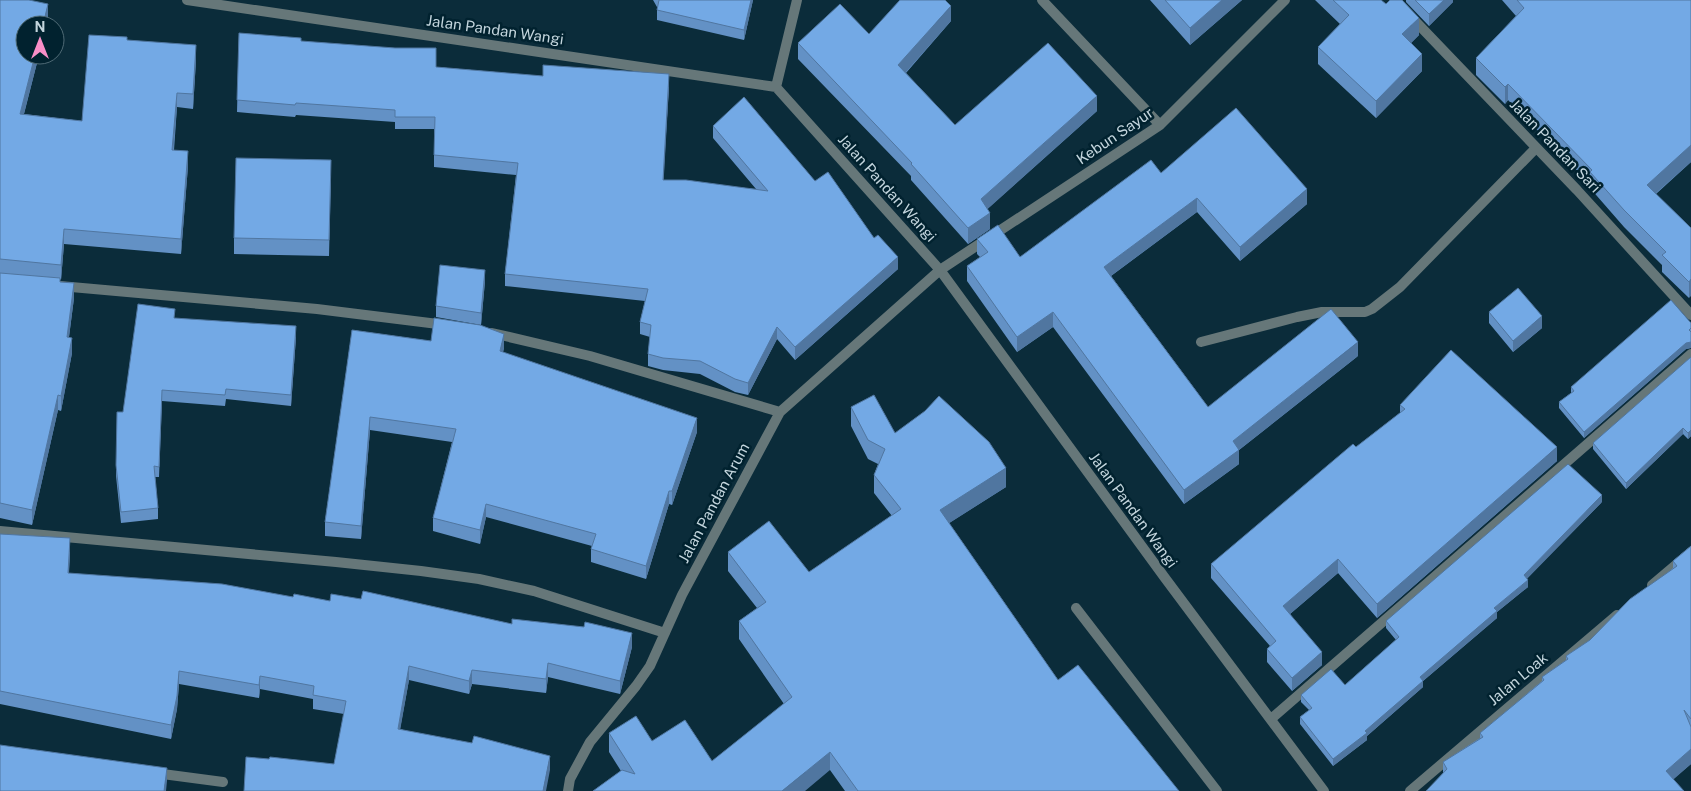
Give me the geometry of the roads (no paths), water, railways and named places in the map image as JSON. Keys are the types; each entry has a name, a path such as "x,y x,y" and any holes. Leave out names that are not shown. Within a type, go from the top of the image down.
{"street":[{"name":"Jalan Pandan Wangi","path":"187,0 776,86 940,270 1164,578 1324,791"},
{"path":"776,86 797,0"},
{"path":"1042,0 1160,125"},
{"name":"Kebun Sayur","path":"940,270 1160,125 1285,0"},
{"name":"Jalan Pandan Sari","path":"1395,0 1691,315"},
{"path":"1201,342 1322,312 1365,312 1372,309 1400,287 1536,148"},
{"name":"Jalan Pandan Arum","path":"568,791 570,779 590,742 650,666 682,595 780,412 940,270"},
{"path":"50,285 317,309 452,326"},
{"path":"480,331 590,356 780,412"},
{"path":"1271,719 1691,354"},
{"path":"0,531 355,564 479,579 534,590 665,633"},
{"path":"1645,591 1691,552"},
{"path":"1076,608 1217,791"},
{"name":"Jalan Loak","path":"1410,791 1623,610"},
{"path":"145,771 223,782"}]}
